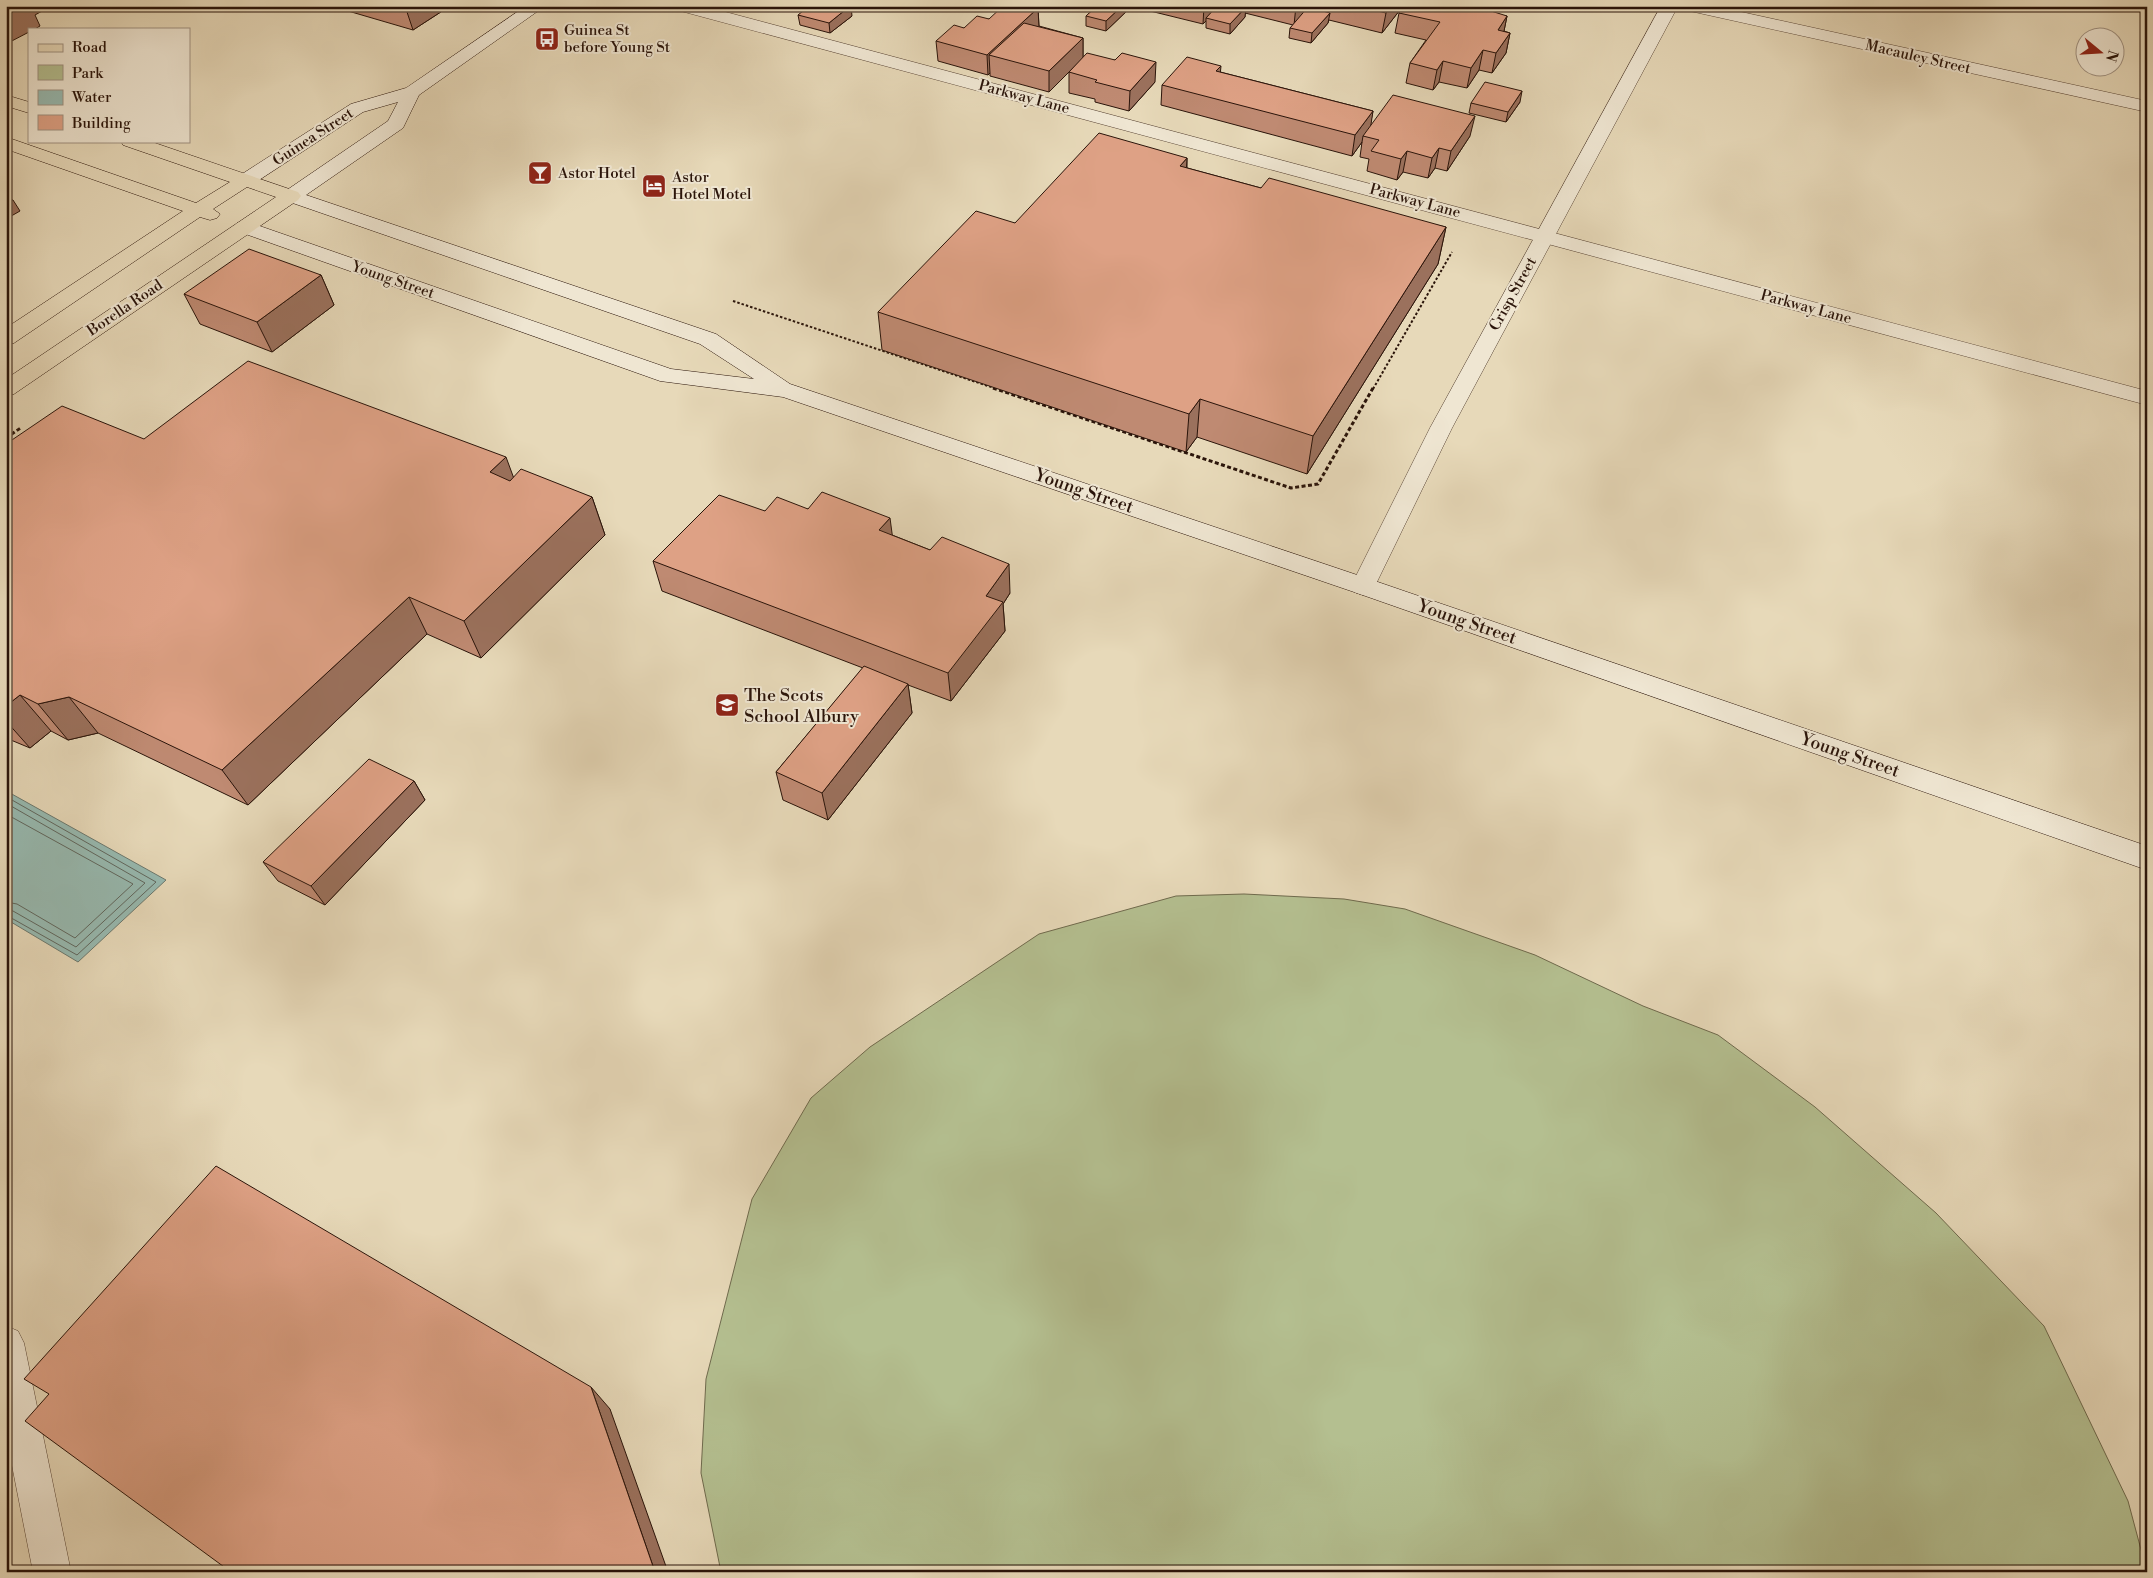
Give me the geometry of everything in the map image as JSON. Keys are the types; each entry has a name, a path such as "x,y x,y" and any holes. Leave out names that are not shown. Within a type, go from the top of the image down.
{"main road":[{"name":"Guinea Street","path":"246,180 357,108 412,92 537,6"},
{"name":"Parkway Lane","path":"683,6 2147,398"},
{"name":"Crisp Street","path":"1363,586 1441,428 1670,6"},
{"name":"Macauley Street","path":"1690,6 2147,107"},
{"name":"Guinea Street","path":"291,196 396,124 412,92"},
{"path":"6,100 28,108"},
{"name":"Young Street","path":"133,142 708,339 786,390"},
{"name":"Young Street","path":"6,143 668,376 786,390 1363,586 2147,858"},
{"path":"6,338 156,236 246,180"},
{"name":"Borella Road","path":"6,389 291,196"},
{"path":"6,1343 52,1572"}],"path":[{"path":"733,301 1291,488 1318,484 1472,217"}],"green space":[{"path":"1244,894 1344,899 1405,909 1535,955 1643,1006 1718,1035 1815,1107 1936,1213 2044,1326 2128,1501 2147,1572 721,1572 701,1473 706,1379 752,1199 811,1098 870,1047 1039,934 1176,896"}],"water":[{"path":"10,793 166,880 78,962 6,919 6,796"}],"building":[{"path":"809,6 850,6 829,23 798,15"},
{"path":"1003,6 1030,6 1038,8 987,55 936,41 954,25 964,28 977,16 989,19"},
{"path":"1097,6 1122,6 1106,21 1086,16"},
{"path":"1217,6 1246,7 1230,24 1206,18"},
{"path":"1357,6 1391,6 1386,13"},
{"path":"1403,6 1475,6 1507,16 1498,30 1510,33 1496,53 1483,50 1471,68 1443,61 1437,70 1410,63 1440,22 1399,13"},
{"path":"1308,7 1330,13 1312,33 1290,28"},
{"path":"1024,23 1083,38 1049,71 989,55"},
{"path":"1087,53 1115,60 1122,53 1156,62 1130,91 1095,82 1097,80 1069,72"},
{"path":"1187,57 1221,66 1216,71 1373,111 1355,135 1162,85"},
{"path":"1485,82 1522,91 1508,112 1471,103"},
{"path":"1393,95 1475,116 1451,151 1439,148 1432,158 1407,151 1401,159 1371,151 1379,140 1363,136"},
{"path":"1099,133 1187,158 1180,166 1261,188 1269,178 1446,227 1313,436 1200,399 1189,414 878,312 976,211 1015,223"},
{"path":"6,198 13,200 6,205"},
{"path":"249,249 321,275 257,322 184,294"},
{"path":"248,361 506,457 490,472 510,481 521,469 592,497 464,621 409,597 222,770 69,697 38,704 20,695 6,706 6,444 62,406 144,439"},
{"path":"822,492 890,518 879,530 930,550 942,537 1009,564 986,596 1003,602 948,673 653,561 719,495 765,511 777,497 808,509"},
{"path":"864,666 908,684 822,793 776,772"},
{"path":"369,759 414,781 311,886 263,862"},
{"path":"216,1166 591,1387 655,1572 231,1572 25,1421 49,1394 24,1379"}],"place":[{"name":"Guinea St before Young St","path":"547,39"},
{"name":"Astor Hotel","path":"540,173"},
{"name":"Astor Hotel Motel","path":"654,186"},
{"name":"The Scots School Albury","path":"727,705"}]}
